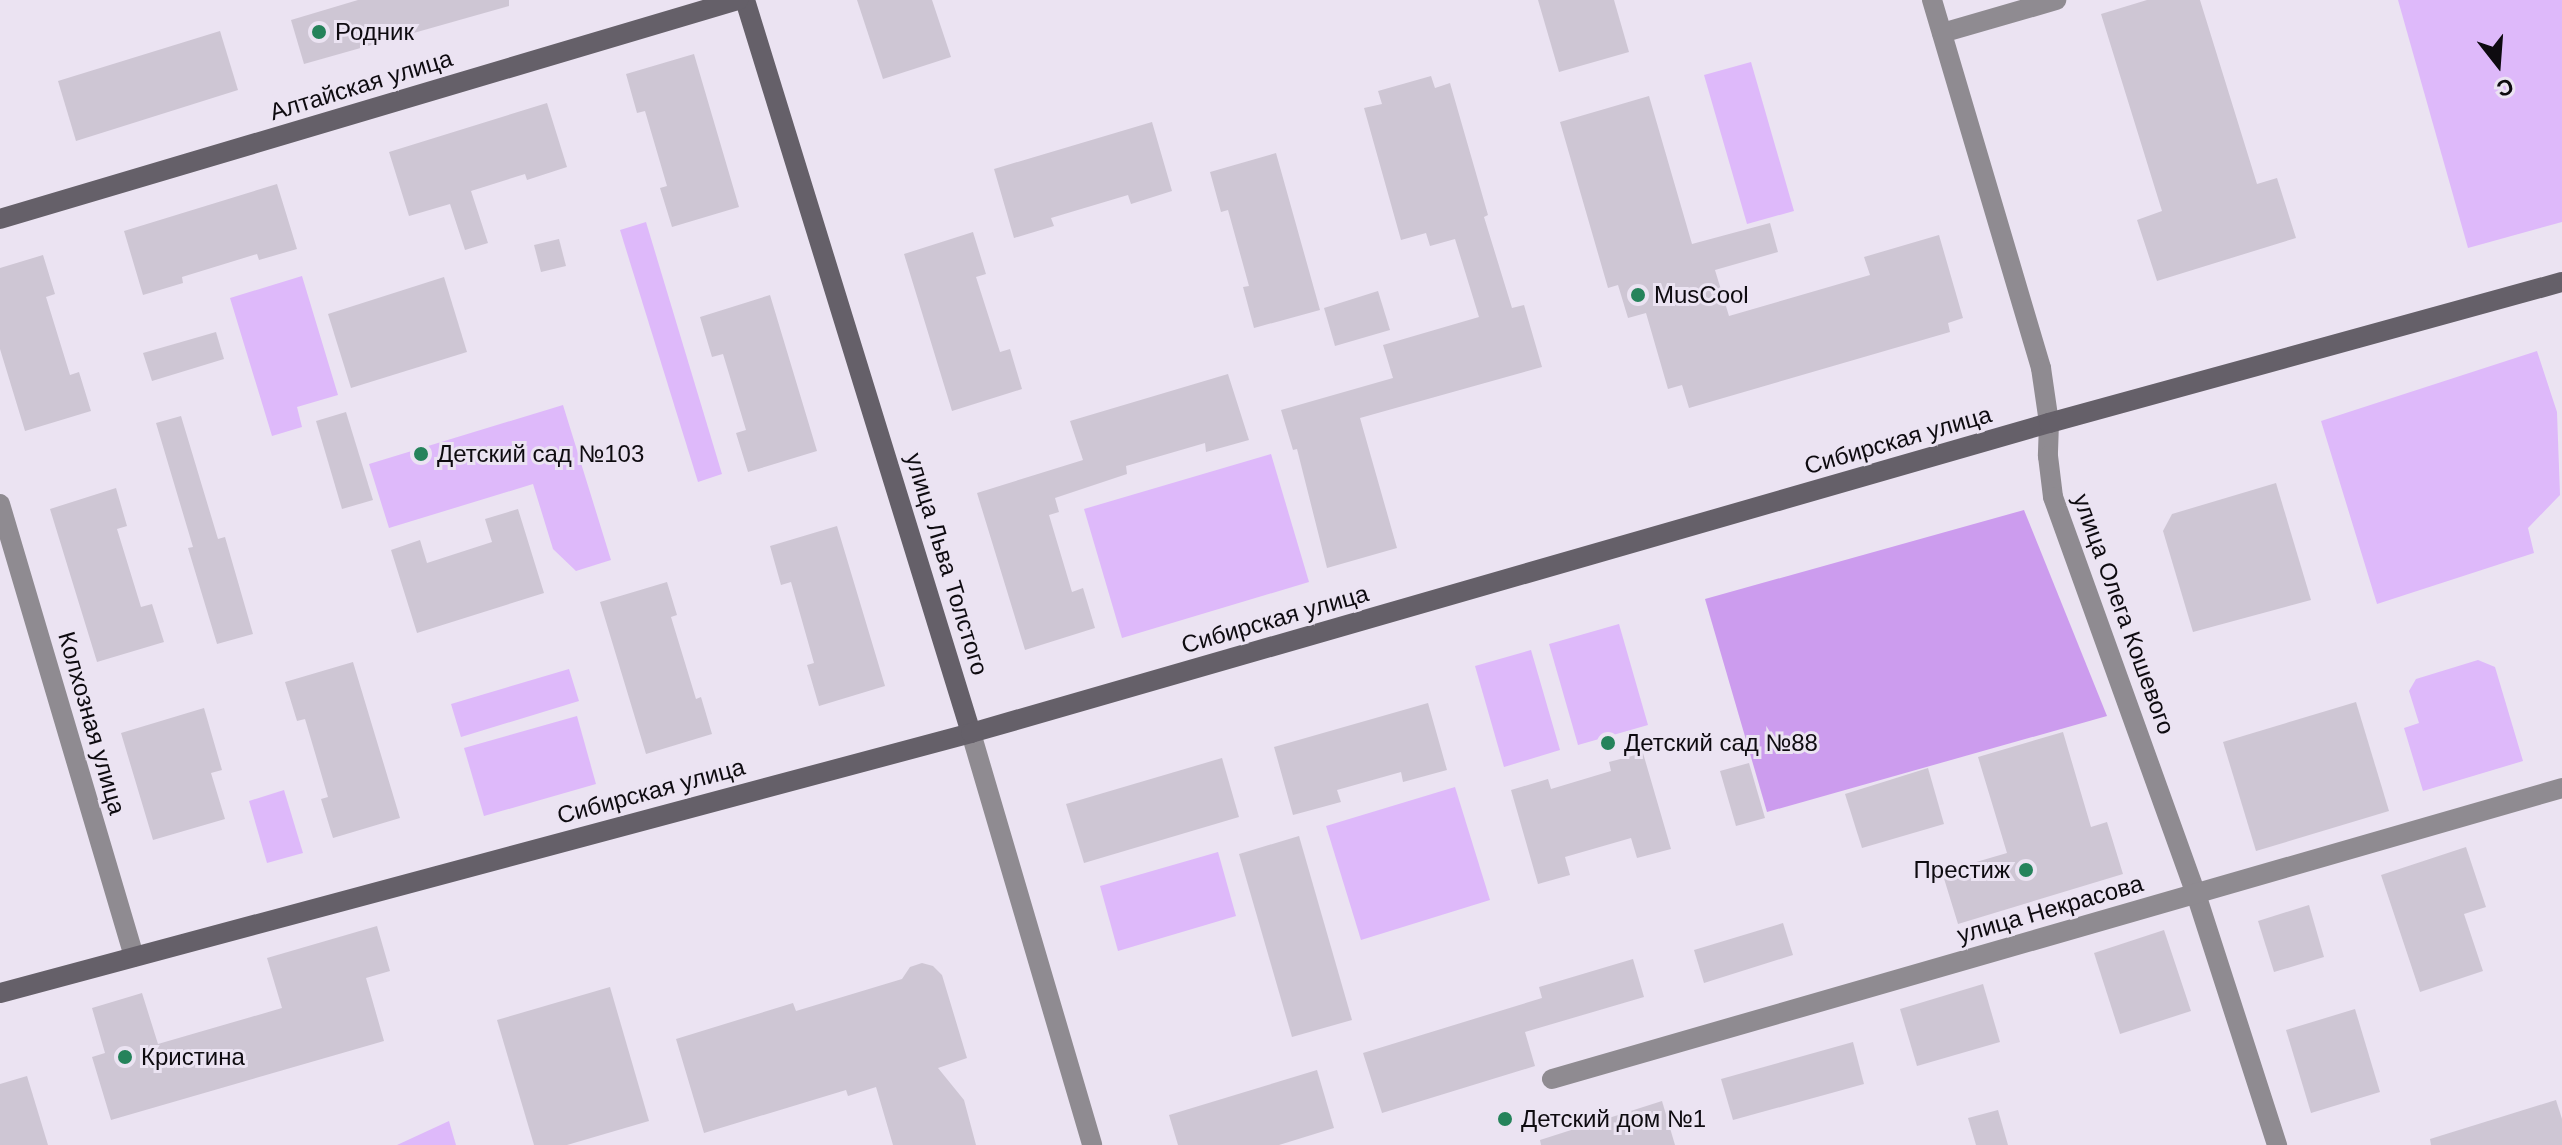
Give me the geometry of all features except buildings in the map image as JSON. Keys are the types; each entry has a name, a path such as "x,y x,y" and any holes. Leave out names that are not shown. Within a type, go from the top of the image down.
{"main road":[{"name":"Алтайская улица","path":"0,219 738,0"},
{"name":"улица Льва Толстого","path":"745,0 971,733"},
{"name":"Сибирская улица","path":"0,993 971,733 2049,423 2562,282"}],"street":[{"name":"улица Олега Кошевого","path":"1932,0 2041,368 2049,423 2048,456 2053,497 2196,894 2277,1145"},
{"path":"1942,33 2056,0"},
{"name":"Колхозная улица","path":"0,504 134,957"},
{"name":"улица Льва Толстого","path":"971,733 1092,1145"},
{"name":"улица Некрасова","path":"1552,1079 2562,788"}],"shaded area":[{"path":"2398,0 2562,0 2562,222 2468,248"},
{"path":"1751,62 1794,211 1747,224 1704,75"},
{"path":"646,222 722,474 698,482 620,230"},
{"path":"302,276 338,395 297,407 302,427 272,436 230,298"},
{"path":"2537,351 2557,412 2560,495 2528,528 2534,553 2377,604 2321,421"},
{"path":"563,405 611,560 576,571 553,549 533,484 389,528 369,464"},
{"path":"1271,454 1309,582 1122,638 1084,509"},
{"path":"2024,510 2107,716 1767,812 1705,599"},
{"path":"1619,624 1648,725 1578,745 1549,644"},
{"path":"1531,650 1560,750 1504,767 1475,666"},
{"path":"2478,660 2495,667 2523,761 2423,791 2404,728 2419,723 2409,691 2416,679"},
{"path":"569,669 579,701 461,737 451,704"},
{"path":"577,716 596,784 484,816 464,748"},
{"path":"1455,787 1490,900 1361,940 1326,826"},
{"path":"284,790 303,853 267,863 249,801"},
{"path":"1218,852 1236,916 1118,951 1100,886"},
{"path":"449,1121 456,1145 397,1145"}],"place":[{"name":"Родник","path":"319,32"},
{"name":"MusCool","path":"1638,295"},
{"name":"Детский сад №103","path":"421,454"},
{"name":"Детский сад №88","path":"1608,743"},
{"name":"Престиж","path":"2026,870"},
{"name":"Кристина","path":"125,1057"},
{"name":"Детский дом №1","path":"1505,1119"}]}
